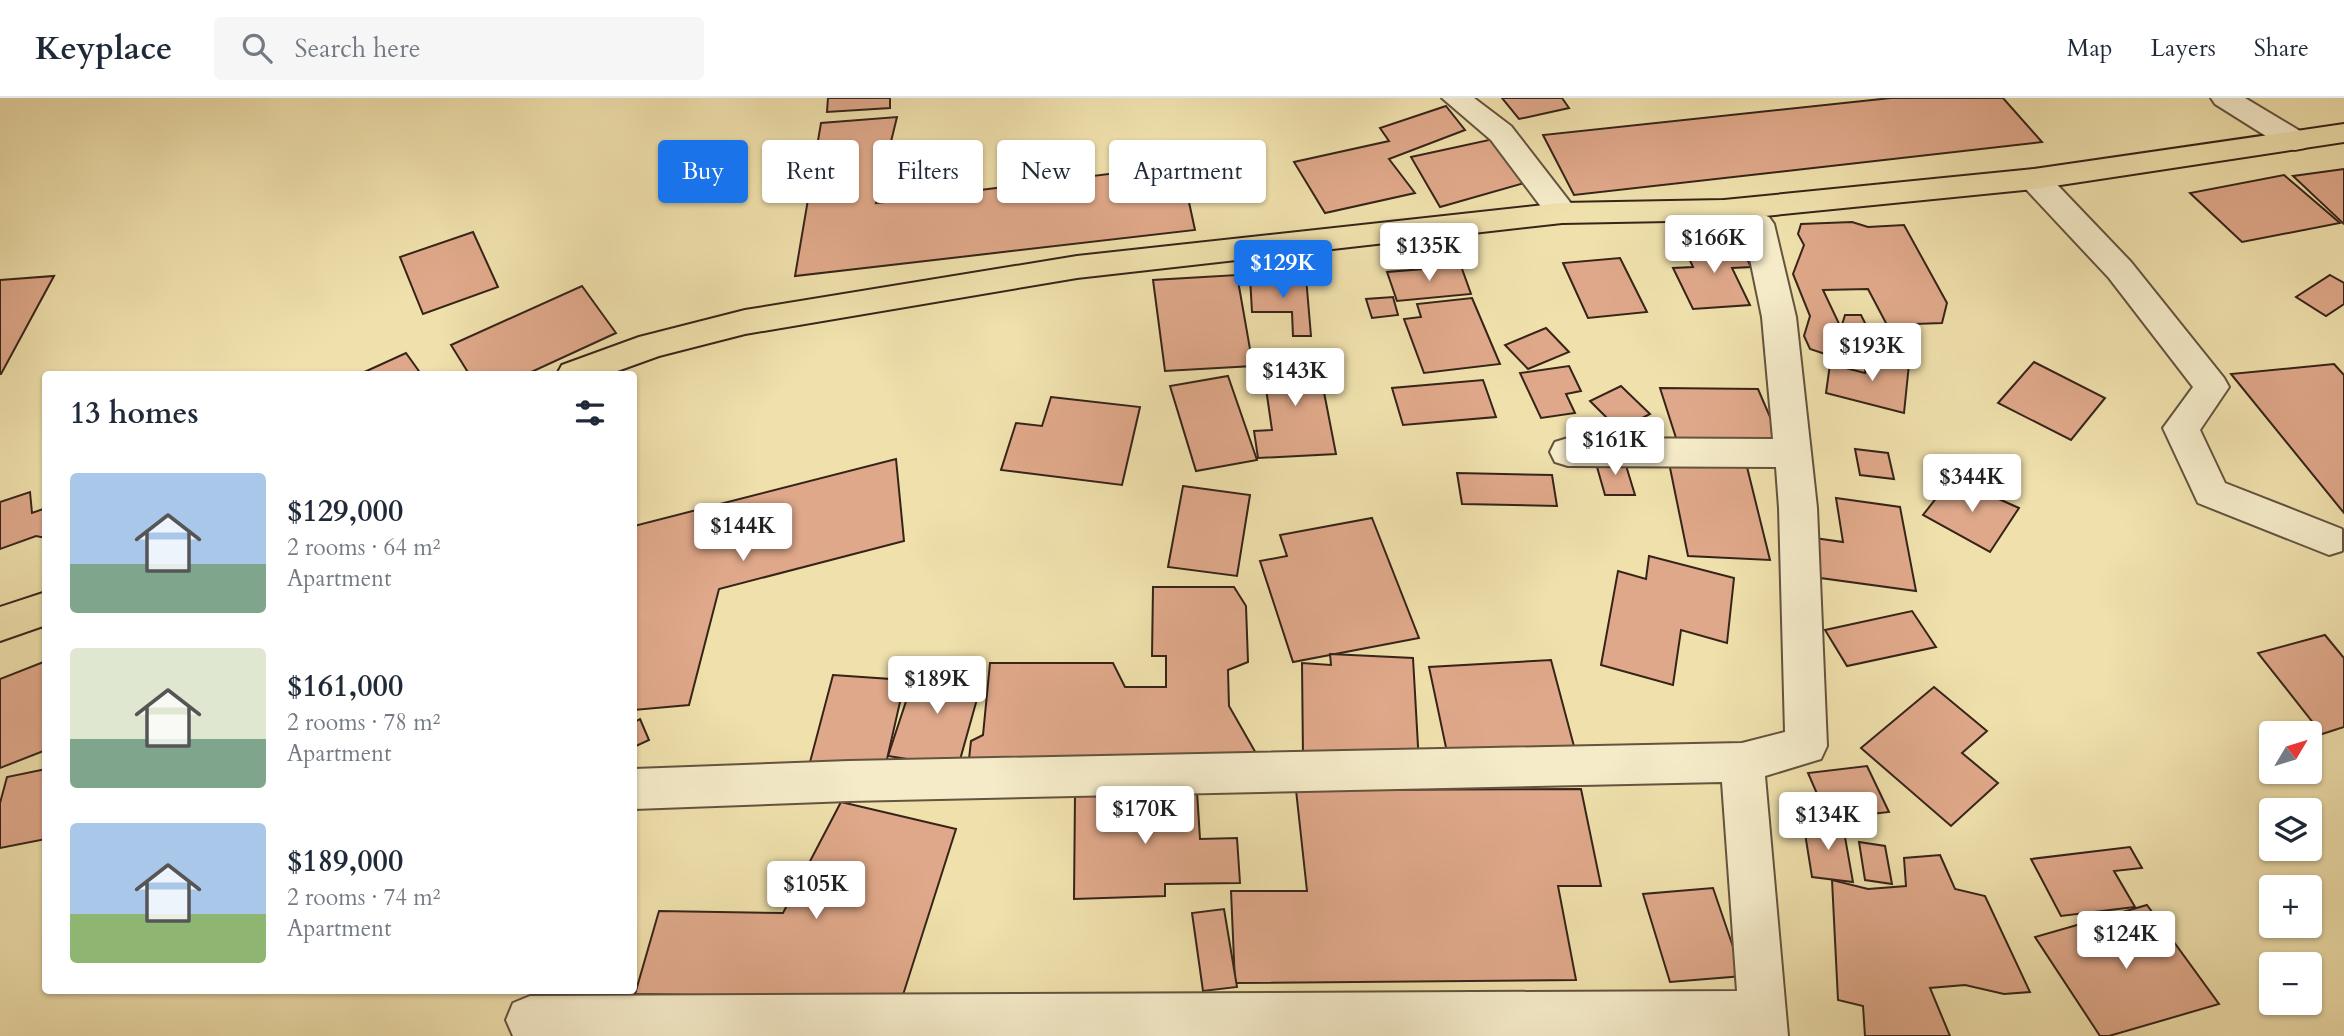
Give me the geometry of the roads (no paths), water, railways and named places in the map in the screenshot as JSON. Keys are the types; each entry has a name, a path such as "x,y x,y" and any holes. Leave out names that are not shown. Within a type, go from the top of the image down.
{"main road":[{"path":"588,371 699,332 745,321 1063,269 1562,213 1724,210 2034,179 2344,133"},
{"path":"0,624 42,609"}],"street":[{"path":"1456,98 1502,134 1562,213"},
{"path":"2225,98 2295,141"},
{"path":"2034,179 2120,270 2212,387 2180,428 2211,493 2329,540"},
{"path":"637,789 863,781 1742,761 1806,746 1798,508 1779,317 1758,224 1724,210"},
{"path":"1568,452 1793,453"},
{"path":"530,1015 1763,1025 1742,761"}]}
